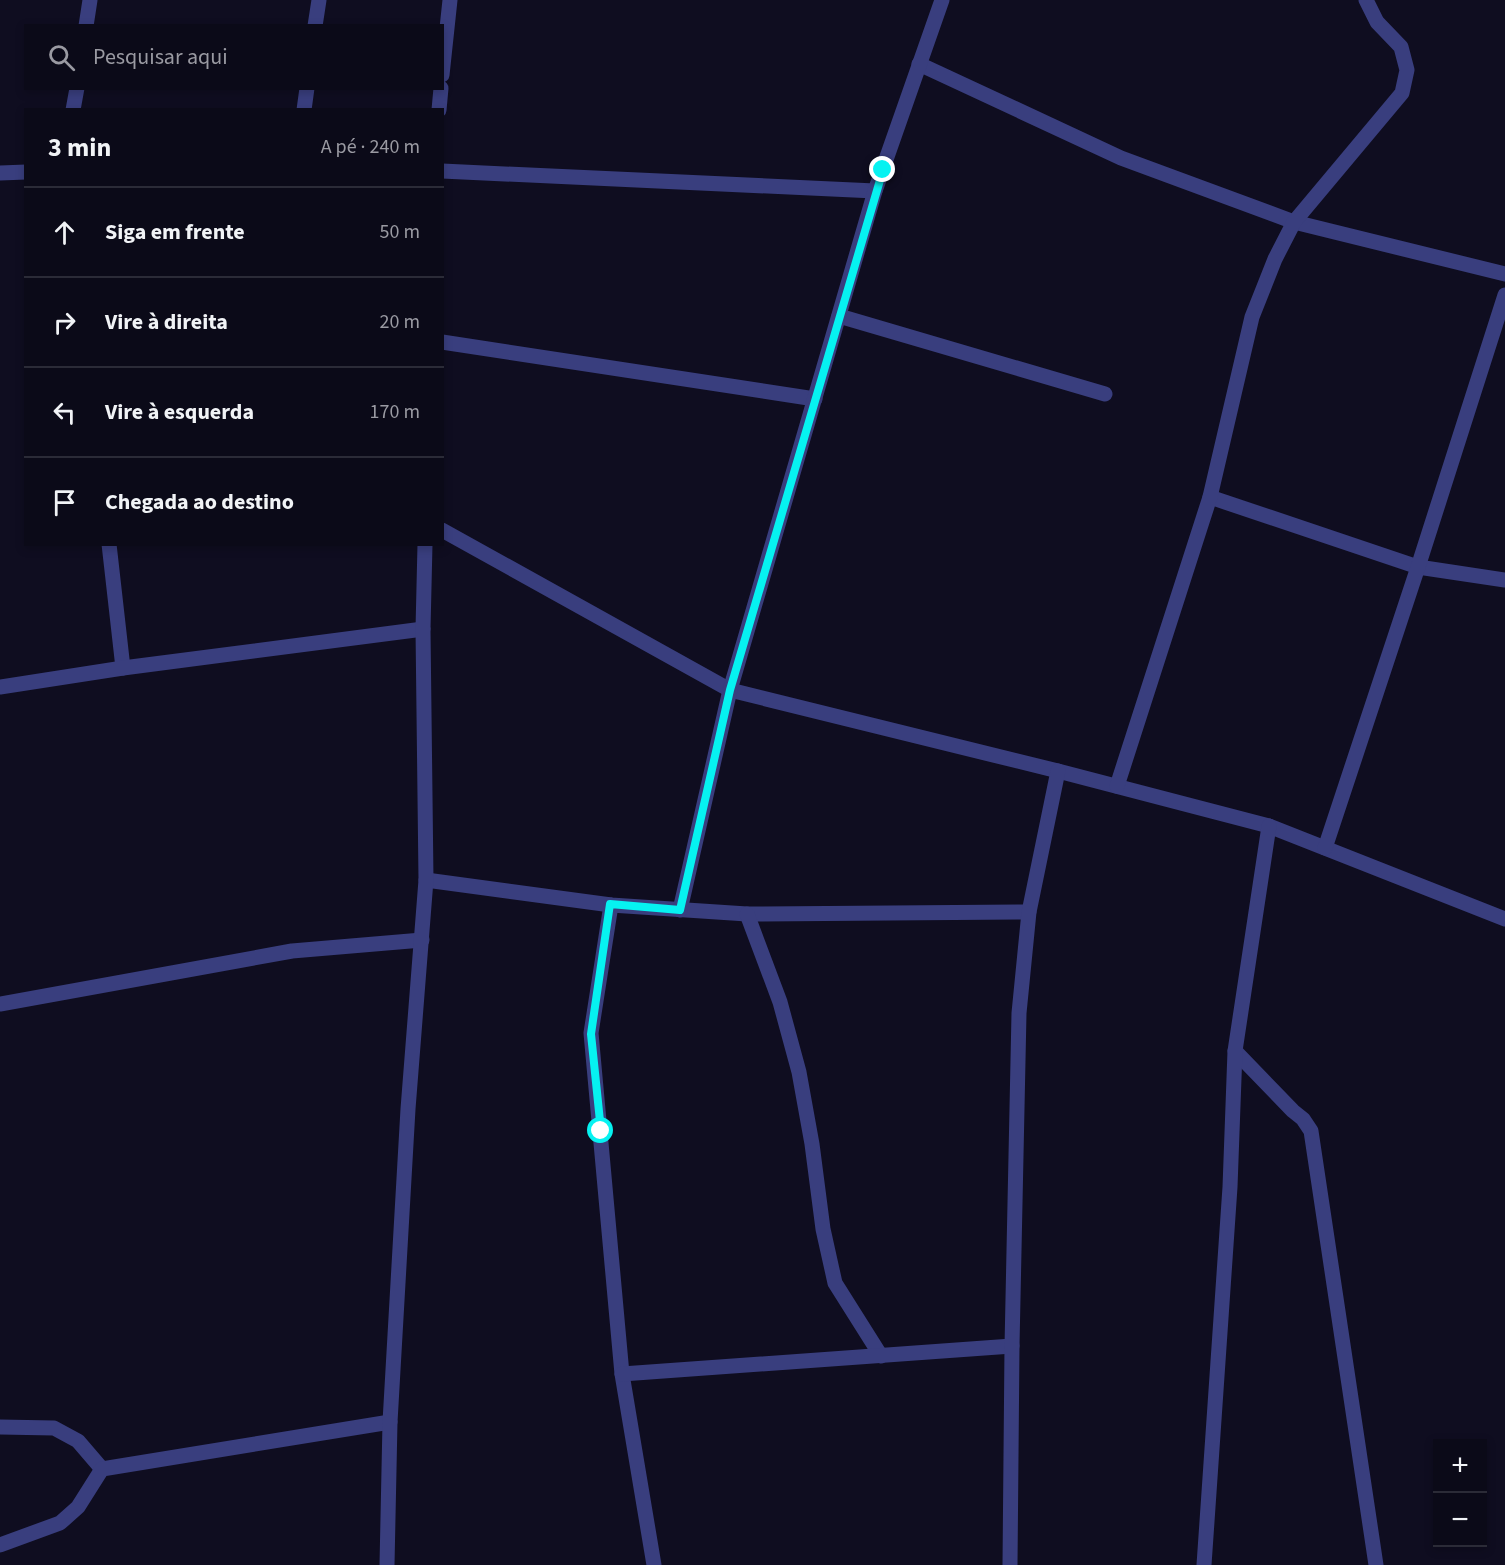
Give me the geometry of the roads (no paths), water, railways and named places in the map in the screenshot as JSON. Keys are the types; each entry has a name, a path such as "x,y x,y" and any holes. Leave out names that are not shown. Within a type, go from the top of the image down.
{"street":[{"path":"86,24 90,0"},
{"path":"315,24 319,0"},
{"path":"444,56 450,0"},
{"path":"680,910 730,690 875,191 942,0"},
{"path":"1117,786 1210,497 1252,317 1275,259 1294,222 1402,93 1407,70 1401,47 1377,22 1366,0"},
{"path":"920,64 1121,158 1294,222 1505,274"},
{"path":"73,108 77,90"},
{"path":"304,108 306,90"},
{"path":"439,108 441,90"},
{"path":"444,171 875,191"},
{"path":"0,173 24,172"},
{"path":"1325,848 1505,294"},
{"path":"839,316 1105,394"},
{"path":"444,342 815,399"},
{"path":"1210,497 1418,567 1505,580"},
{"path":"444,531 730,690 1269,826 1505,919"},
{"path":"109,546 123,668"},
{"path":"387,1565 390,1422 408,1109 426,880 423,630 425,546"},
{"path":"0,687 123,668 423,630"},
{"path":"1010,1565 1019,1013 1029,912 1058,771"},
{"path":"1204,1565 1230,1187 1235,1051 1269,826"},
{"path":"426,880 610,904 747,914 1029,912"},
{"path":"610,904 591,1034 622,1374 654,1565"},
{"path":"747,914 780,1002 799,1072 812,1144 823,1229 835,1283 880,1356"},
{"path":"0,1004 292,951 422,940"},
{"path":"1235,1051 1303,1119 1311,1131 1376,1565"},
{"path":"622,1374 1012,1346"},
{"path":"0,1545 60,1522 78,1507 102,1469 390,1422"},
{"path":"0,1427 54,1428 78,1441 102,1469"}]}
